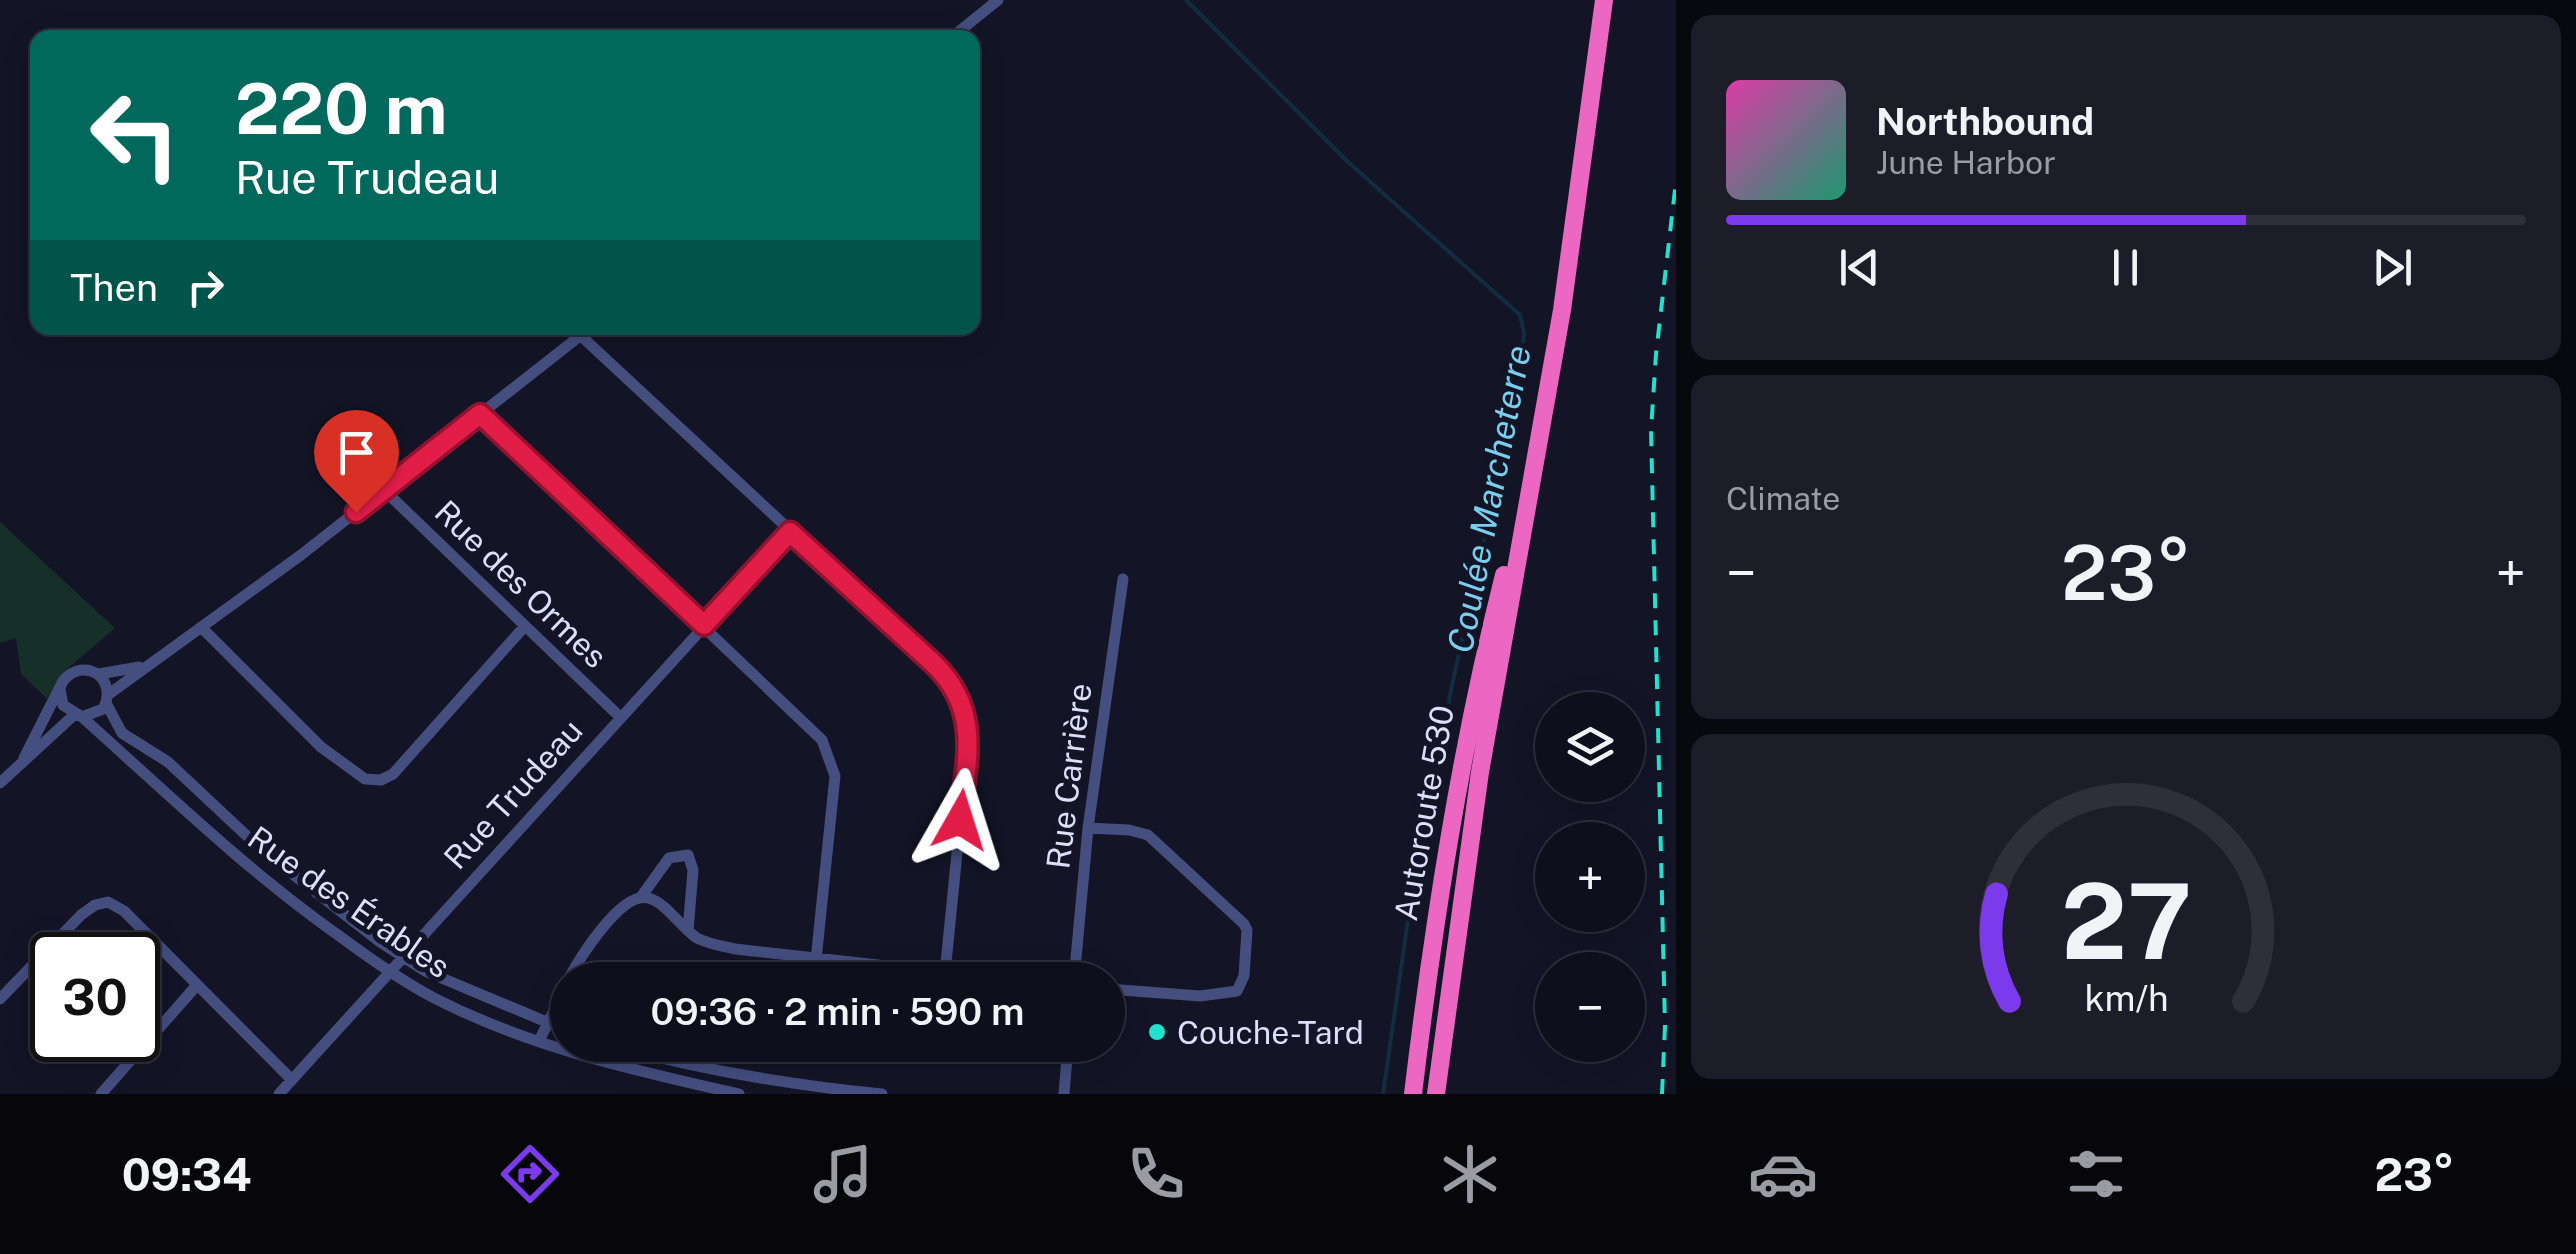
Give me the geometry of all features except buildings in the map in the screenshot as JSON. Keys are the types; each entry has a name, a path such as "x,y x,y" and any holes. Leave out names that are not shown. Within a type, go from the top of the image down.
{"highway":[{"name":"Autoroute 530","path":"1436,1094 1482,759 1577,214 1604,0"},
{"name":"Autoroute 530","path":"1413,1094 1434,920 1459,777 1485,650 1541,429"}],"street":[{"path":"961,30 998,0"},
{"path":"0,783 24,758 78,716 97,714 108,699 148,665 301,555 580,335"},
{"path":"589,335 956,689 962,701 968,744 946,962"},
{"path":"480,414 816,732 832,764 834,789 816,960"},
{"name":"Rue des Ormes","path":"384,490 620,717"},
{"name":"Rue Trudeau","path":"279,1094 790,532"},
{"name":"Rue Carrière","path":"1076,962 1088,828 1122,578"},
{"path":"201,627 321,748 365,778 381,780 393,774 525,626"},
{"path":"24,758 68,675 84,669 99,674 148,665"},
{"path":"99,674 108,687 108,699"},
{"path":"60,689 63,705 78,716"},
{"name":"Rue des Érables","path":"108,699 122,733 168,762 264,852 402,958 550,1024"},
{"name":"Rue des Érables","path":"78,716 274,890 390,972 434,998 608,1066 742,1094"},
{"path":"1088,828 1148,835 1246,930 1244,976 1238,990 1200,996 1125,990"},
{"path":"640,898 669,858 688,854 693,870 688,931"},
{"path":"579,962 612,918 631,900 640,898 655,901 699,939 735,949 836,962"},
{"path":"0,999 81,915 108,902 124,911 292,1080"},
{"path":"101,1094 197,984"},
{"path":"538,1041 550,1017"},
{"path":"686,1062 802,1086 882,1094"},
{"path":"1064,1094 1067,1062"},
{"path":"742,1094 748,1076"}],"green space":[{"path":"0,522 115,628 66,670 47,699 21,674 16,638 0,643"}],"waterway":[{"name":"Coulée Marcheterre","path":"1186,0 1348,162 1520,315 1524,333 1521,372 1451,690 1429,808 1427,841"},
{"name":"Coulée Marcheterre","path":"1383,1094 1413,885 1420,880"}],"railway":[{"path":"1662,1094 1665,1026 1651,430 1676,181"}],"place":[{"name":"Couche-Tard","path":"1157,1032"}],"route":[{"path":"356,512 480,414 704,625 790,532 935,665 956,689 968,726 960,820"}]}
